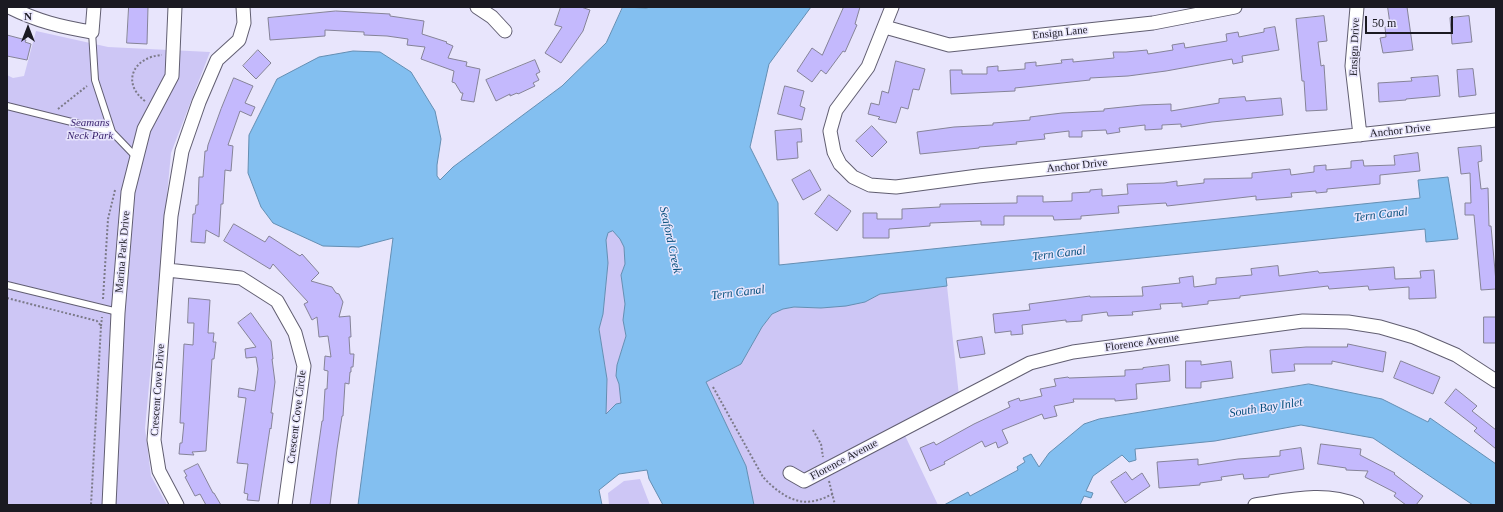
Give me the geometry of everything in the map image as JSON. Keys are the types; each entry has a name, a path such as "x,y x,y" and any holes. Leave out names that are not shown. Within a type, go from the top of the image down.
{"street":[{"path":"9,7 33,19 59,26 92,32 94,7"},
{"name":"Marina Park Drive","path":"109,505 118,313 128,192 144,129 172,76 175,7"},
{"path":"167,270 170,216 182,151 199,102 217,60 239,40 244,23 244,7"},
{"path":"477,7 492,17 505,31"},
{"name":"Anchor Drive","path":"892,7 868,67 836,110 830,131 834,152 840,164 853,177 870,185 896,187 986,175 1496,120"},
{"name":"Ensign Lane","path":"885,27 949,45 1153,23 1235,7"},
{"name":"Ensign Drive","path":"1357,7 1352,66 1360,135"},
{"name":"Crescent Cove Drive","path":"167,270 154,440 159,471 177,505"},
{"name":"Crescent Cove Circle","path":"167,270 241,278 278,301 295,333 304,366 285,505"},
{"name":"Florence Avenue","path":"790,473 804,481 1030,363 1073,352 1303,321 1348,322 1380,327 1414,337 1456,356 1496,382"},
{"path":"1255,505 1312,497 1331,497 1357,505"}],"lane":[{"path":"92,32 95,80 112,132 137,158"},
{"path":"7,106 112,132"},
{"path":"7,285 118,313"}],"path":[{"path":"57,110 95,80"},
{"path":"7,298 98,321 102,326 91,505"},
{"path":"713,387 763,477 773,489 786,497 797,501 808,502 833,494"}],"green space":[{"name":"Seamans Neck Park","path":"36,31 108,47 210,52 171,153 145,428 151,476 167,505 7,505 7,75 13,78 24,76"},
{"path":"613,231 620,239 624,247 625,264 621,275 625,304 623,320 626,336 617,365 616,376 619,384 621,403 616,404 605,414 607,379 599,329 603,314 608,263 606,240 608,233"},
{"path":"947,286 959,396 900,425 938,505 754,505 746,466 706,382 741,364 762,327 772,314 783,309 794,307 821,308 865,302 880,294"},
{"path":"640,479 650,505 609,505 608,493 624,481"}],"water":[{"path":"623,7 811,7 769,64 750,147 778,203 779,265 1420,198 1418,180 1448,177 1458,239 1426,242 1425,229 946,278 947,286 880,294 865,302 846,306 821,308 794,307 783,309 772,314 762,327 741,364 706,382 746,466 754,505 663,505 649,479 647,470 619,474 599,490 602,505 358,505 393,238 359,247 323,246 273,223 261,207 248,173 249,135 277,79 319,57 353,51 380,52 411,72 435,111 441,139 437,165 437,176 440,180 453,167 562,86 606,43","holes":["613,231 620,239 624,247 625,264 621,275 625,304 623,320 626,336 617,365 616,376 619,384 621,403 616,404 606,414 607,379 599,329 603,314 608,263 606,240 608,233"]},
{"name":"South Bay Inlet","path":"1309,384 1382,399 1428,422 1430,418 1496,464 1496,505 1473,505 1373,438 1301,425 1215,441 1135,449 1136,460 1129,462 1122,455 1093,476 1086,491 1093,493 1091,498 1084,496 1080,505 944,505 968,492 970,496 1018,470 1017,467 1025,462 1023,458 1031,454 1039,467 1049,453 1084,424 1099,419"}],"building":[{"path":"129,7 148,7 147,44 127,43"},
{"path":"561,7 581,7 590,10 583,31 561,63 545,53 562,27 555,25"},
{"path":"844,7 860,7 855,24 857,25 845,52 843,51 826,74 821,70 812,82 797,71 812,48 822,55"},
{"path":"1388,7 1407,7 1413,50 1383,53 1380,38 1386,37 1385,27 1390,27"},
{"path":"336,11 390,14 390,16 424,21 422,34 447,42 446,43 453,46 448,58 467,62 466,66 480,69 474,102 461,100 463,93 461,93 455,83 452,82 454,71 421,59 425,47 407,45 408,39 364,35 364,32 325,30 325,36 270,40 268,18"},
{"path":"1324,16 1327,41 1318,42 1321,66 1324,65 1327,110 1306,111 1304,81 1302,81 1296,19"},
{"path":"1469,16 1472,42 1452,44 1450,18"},
{"path":"1275,27 1279,50 1242,56 1243,62 1233,64 1232,59 1166,71 1128,76 1090,78 1090,80 1015,88 1015,91 951,94 950,70 962,70 962,74 987,74 987,67 998,66 998,71 1025,69 1025,63 1036,62 1036,66 1062,63 1061,60 1073,59 1073,62 1114,58 1113,52 1147,50 1148,54 1173,50 1172,45 1184,43 1185,48 1227,41 1226,34 1238,32 1239,37 1264,32 1264,29"},
{"path":"7,35 26,40 25,42 31,44 27,60 7,56"},
{"path":"258,50 271,63 256,79 243,66"},
{"path":"535,60 540,72 536,74 539,80 533,83 535,86 518,94 517,93 510,96 510,94 496,101 486,80"},
{"path":"896,61 925,69 919,90 913,89 908,109 901,107 896,123 878,119 880,117 868,114 871,103 879,105 882,91 888,93"},
{"path":"1473,69 1476,95 1459,97 1457,70"},
{"path":"1438,76 1440,96 1379,102 1378,83 1412,81 1411,78"},
{"path":"234,78 253,86 245,103 255,107 251,116 240,111 228,145 233,146 231,171 225,170 219,237 206,230 205,243 191,242 193,214 195,214 196,205 198,205 199,177 203,177 205,151 207,151 221,109"},
{"path":"785,86 804,91 800,106 805,108 802,120 778,114"},
{"path":"1245,97 1246,101 1281,98 1283,115 1212,122 1181,127 1181,124 1162,125 1162,129 1145,130 1145,125 1119,128 1120,132 1107,134 1106,130 1082,131 1082,137 1069,137 1069,131 1044,134 1045,139 1016,142 1017,144 920,154 917,132 954,127 993,125 993,123 1030,120 1030,117 1062,113 1104,111 1104,109 1142,105 1171,104 1171,111 1219,103 1219,99"},
{"path":"872,126 887,142 872,157 856,141"},
{"path":"801,129 802,142 797,142 798,158 777,160 775,131"},
{"path":"1481,146 1482,161 1478,162 1481,189 1488,188 1489,226 1491,226 1496,289 1481,290 1474,215 1465,215 1465,203 1471,203 1470,173 1461,174 1458,148"},
{"path":"1418,153 1420,171 1380,175 1380,184 1327,189 1327,192 1316,193 1316,191 1291,193 1292,197 1256,200 1256,196 1167,206 1166,203 1118,206 1119,213 1081,216 1081,219 1054,220 1053,216 1004,216 1004,225 981,225 981,221 930,223 930,226 889,229 889,238 863,238 863,213 877,213 877,219 902,219 902,209 940,207 940,204 1017,203 1017,196 1043,196 1043,202 1072,201 1072,193 1090,192 1090,190 1102,189 1102,196 1128,194 1127,184 1164,183 1177,181 1177,186 1204,183 1204,179 1252,178 1252,173 1290,169 1291,175 1314,172 1314,166 1326,165 1326,170 1351,168 1351,161 1363,160 1364,166 1395,165 1394,156"},
{"path":"810,170 821,190 803,200 792,180"},
{"path":"829,195 851,211 837,231 815,214"},
{"path":"234,224 265,242 269,236 300,256 302,254 319,273 311,281 332,287 336,293 339,294 343,302 339,317 350,316 350,354 354,354 353,367 351,367 349,384 345,383 343,416 330,505 310,505 323,421 325,389 327,389 328,371 324,370 325,356 331,357 328,336 319,337 317,317 312,320 304,304 308,302 273,264 270,269 224,241"},
{"path":"1278,266 1279,276 1318,271 1319,273 1394,267 1395,279 1421,278 1420,271 1434,270 1436,298 1409,299 1409,287 1369,290 1368,286 1329,289 1328,286 1240,296 1240,298 1208,301 1208,304 1182,307 1182,303 1160,304 1161,309 1132,312 1133,315 1108,316 1107,312 1082,315 1082,321 1066,322 1066,320 1022,325 1023,334 1011,335 1011,331 995,333 993,314 1030,310 1029,304 1090,296 1143,296 1142,287 1180,283 1179,278 1193,276 1194,287 1216,284 1216,278 1252,275 1251,269"},
{"path":"189,298 210,300 208,333 214,333 213,342 216,342 214,359 212,359 206,451 192,452 194,455 179,454 180,443 182,443 184,423 180,423 184,344 193,345 194,323 188,323"},
{"path":"251,313 271,341 275,382 271,413 273,413 271,429 270,428 259,501 247,500 248,494 244,493 248,464 237,463 246,398 238,397 239,388 255,391 258,369 256,357 246,358 245,349 256,347 238,323"},
{"path":"1484,317 1496,317 1496,343 1484,343"},
{"path":"982,337 985,354 960,358 957,341"},
{"path":"1348,344 1386,352 1383,372 1332,361 1332,364 1294,364 1295,371 1272,373 1270,350 1306,347 1347,347"},
{"path":"1186,361 1201,361 1201,365 1231,361 1233,378 1201,382 1201,388 1186,388"},
{"path":"1401,361 1440,377 1433,394 1394,378"},
{"path":"1169,365 1170,381 1136,384 1137,399 1115,401 1115,399 1073,399 1074,402 1054,406 1057,416 1044,419 1042,414 1002,430 1008,443 998,448 996,442 985,447 982,441 944,462 945,464 930,471 920,448 934,442 936,445 974,424 1010,407 1008,402 1019,398 1020,401 1042,396 1040,389 1056,386 1054,379 1068,377 1125,376 1125,370"},
{"path":"1456,389 1477,406 1472,411 1496,430 1496,449 1474,431 1477,428 1445,403"},
{"path":"1321,444 1361,449 1360,455 1395,473 1394,474 1423,496 1416,505 1406,505 1394,496 1396,493 1365,477 1368,471 1346,470 1346,468 1318,464"},
{"path":"1301,448 1304,469 1269,475 1269,477 1244,479 1243,474 1221,477 1222,480 1200,483 1200,485 1159,488 1157,462 1198,459 1198,465 1238,459 1280,456 1280,451"},
{"path":"198,464 221,505 206,505 200,494 195,496 185,477 187,476 184,471"},
{"path":"1126,472 1132,480 1142,473 1150,486 1125,503 1111,482"}],"water label":[{"name":"Tern Canal","path":"1381,215"},
{"name":"Seaford Creek","path":"670,240"},
{"name":"Tern Canal","path":"1059,254"},
{"name":"Tern Canal","path":"738,293"}]}
